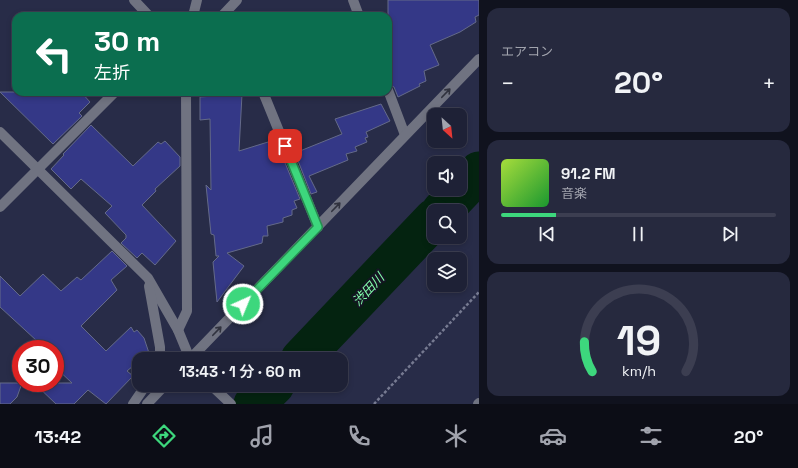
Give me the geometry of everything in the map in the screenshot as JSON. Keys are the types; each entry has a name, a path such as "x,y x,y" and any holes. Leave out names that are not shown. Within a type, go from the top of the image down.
{"street":[{"path":"134,0 145,12"},
{"path":"194,12 198,0"},
{"path":"228,12 237,0"},
{"path":"353,0 358,12"},
{"path":"197,352 479,59"},
{"path":"0,207 111,96"},
{"path":"178,330 187,311 186,96"},
{"path":"265,96 318,227"},
{"path":"390,96 406,135"},
{"path":"0,132 148,278 178,330 187,352"},
{"path":"148,278 160,352"},
{"path":"133,404 141,392"},
{"path":"147,404 158,392"},
{"path":"218,392 230,404"}],"path":[{"path":"374,404 479,292"}],"building":[{"path":"388,0 479,0 479,15 475,17 476,22 460,32 430,45 439,65 424,71 426,81 419,84 420,86 398,97 394,87 392,86 392,12 388,12"},
{"path":"0,92 12,92 12,96 85,96 90,102 79,113 82,116 53,144"},
{"path":"242,96 239,151 268,142 277,161 283,158 300,199 294,201 297,208 292,210 292,215 283,218 283,222 267,226 268,236 263,236 262,243 227,253 244,266 217,302 213,262 219,256 216,256 214,235 211,234 206,185 211,190 210,119 200,120 200,97"},
{"path":"381,104 390,121 366,132 368,137 365,138 367,142 355,147 357,151 346,154 348,160 309,176 317,192 311,194 295,153 342,134 335,119"},
{"path":"91,125 133,166 158,142 161,144 165,141 180,157 180,166 155,189 156,191 142,205 176,241 155,265 142,253 137,258 121,243 126,238 126,235 105,213 112,206 81,179 71,189 51,169 64,155 63,154"},
{"path":"112,251 127,266 111,280 117,290 81,326 106,351 131,327 134,332 137,330 144,338 149,352 132,352 132,367 127,371 132,377 106,404 88,390 74,404 56,404 43,392 64,392 64,383 72,383 64,375 64,340 36,340 0,307 0,276 20,296 43,274 61,291 77,277 81,280"},
{"path":"0,383 12,383 12,392 19,392 17,397 10,404 0,404"}],"waterway":[{"name":"渋田川","path":"449,204 479,172"},
{"name":"渋田川","path":"308,352 427,226"},
{"name":"渋田川","path":"254,404 267,392"}],"route":[{"path":"243,304 318,227 285,146"}]}
